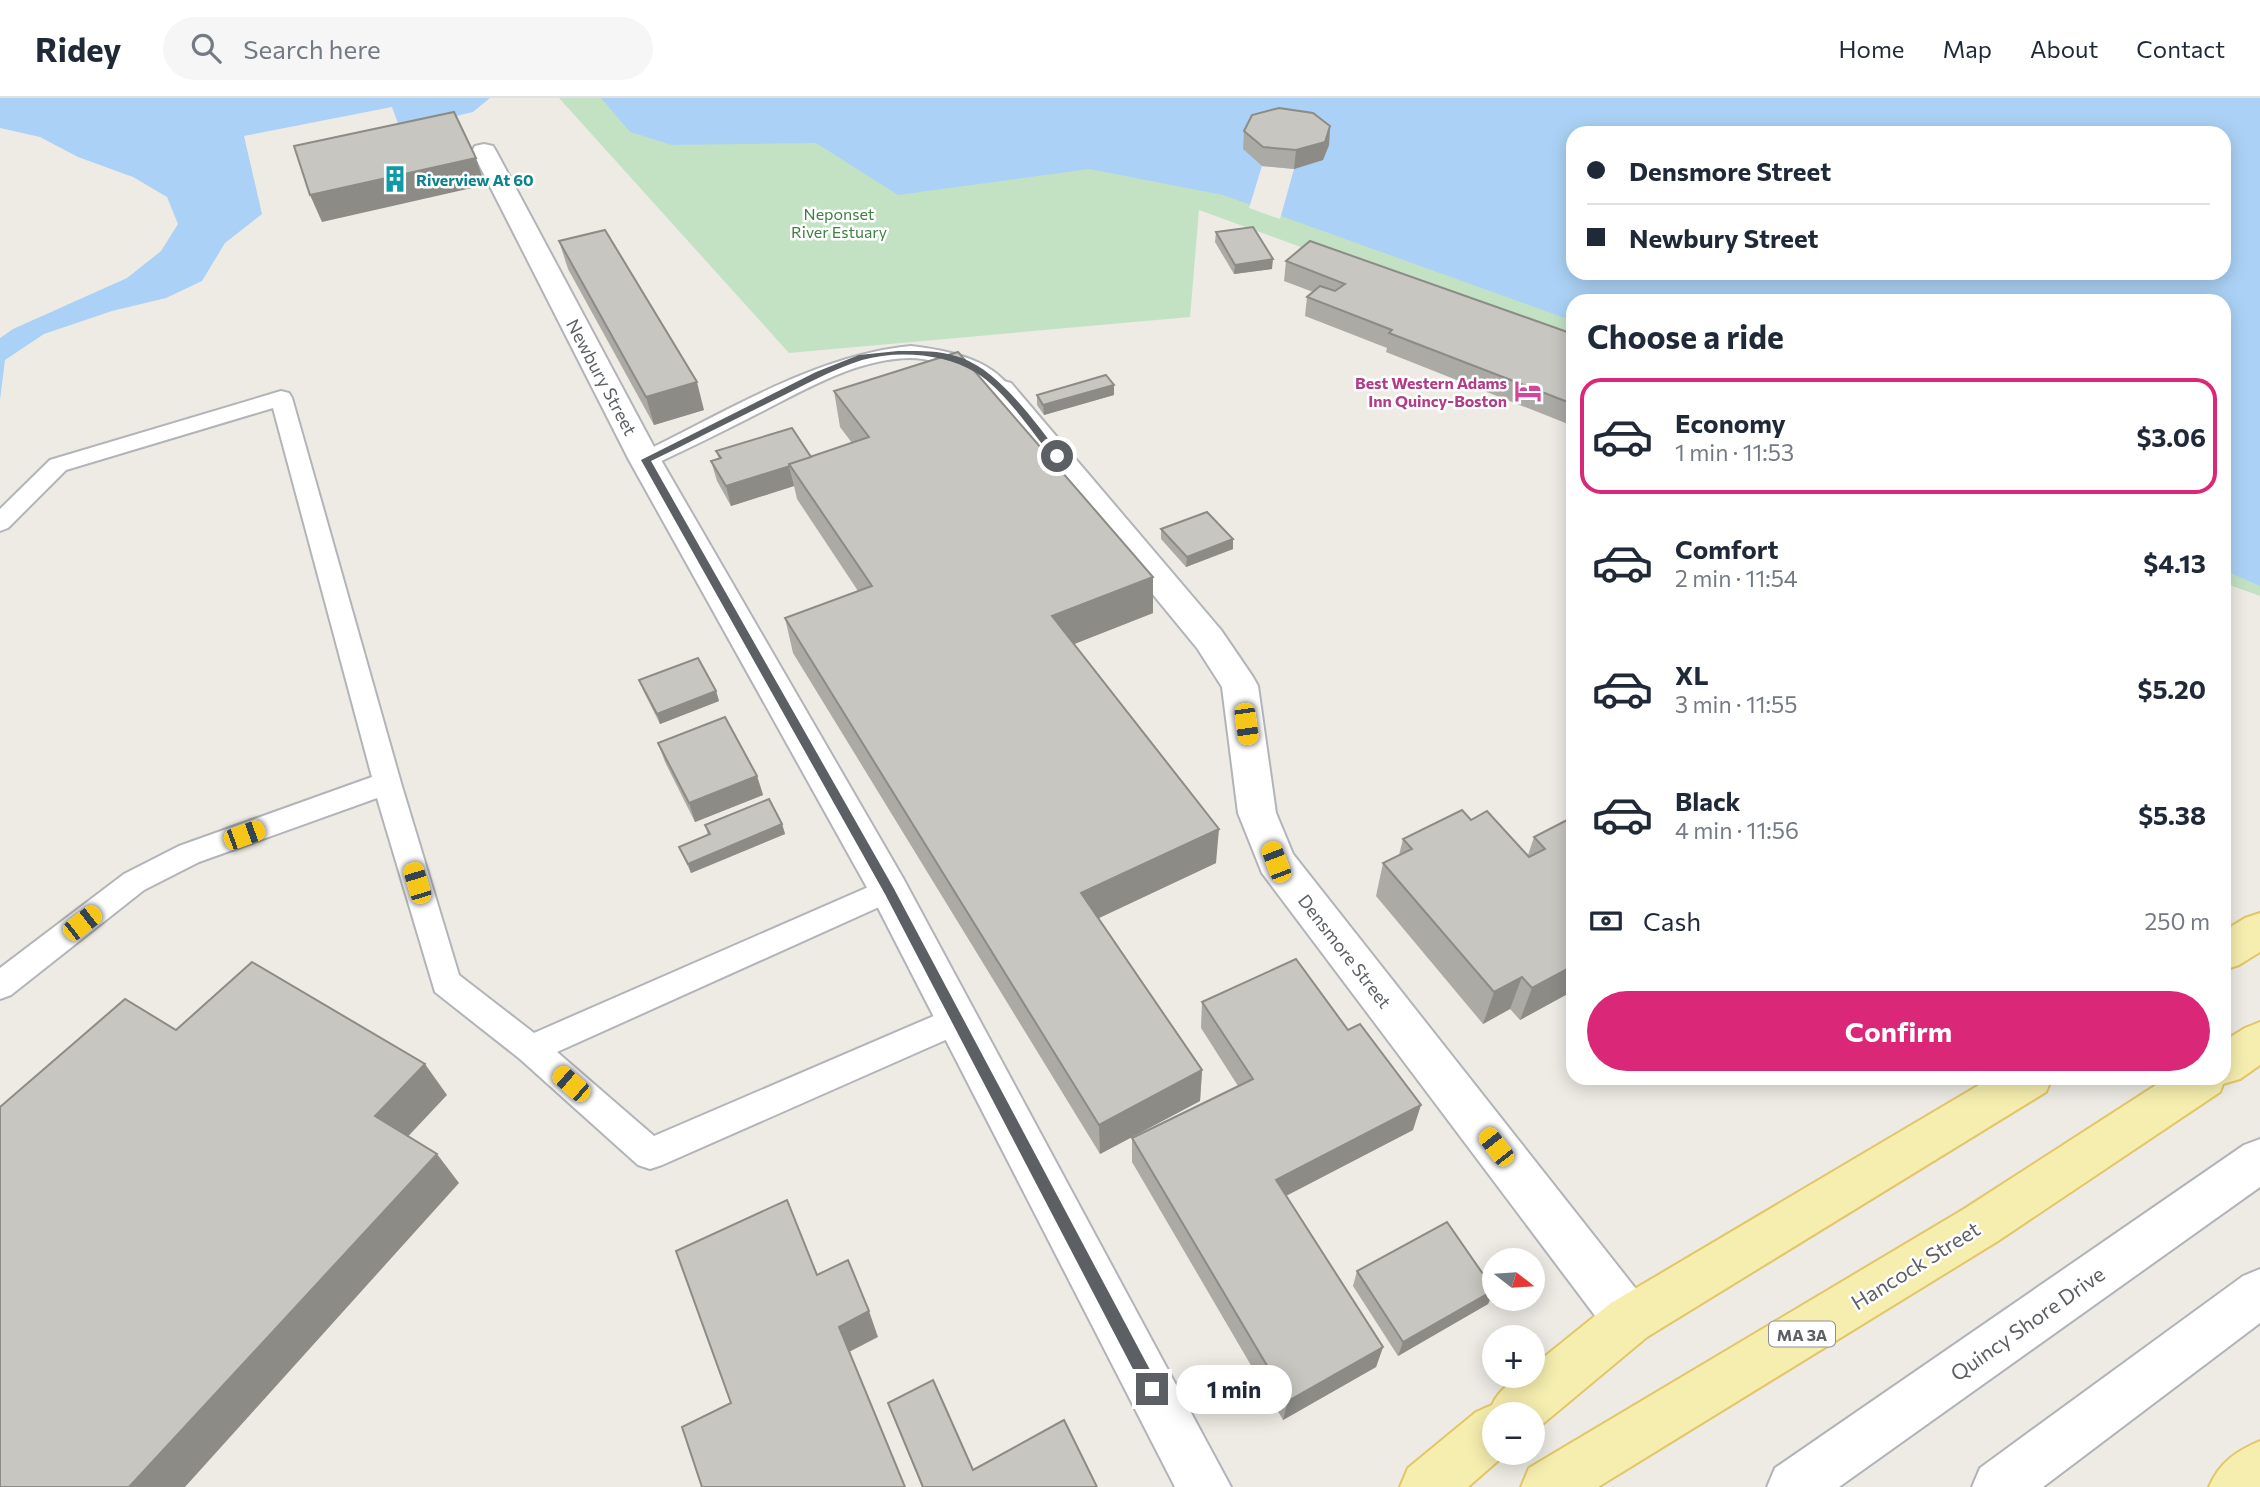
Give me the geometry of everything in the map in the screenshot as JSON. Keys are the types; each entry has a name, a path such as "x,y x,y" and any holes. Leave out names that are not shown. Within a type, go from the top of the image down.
{"main road":[{"path":"2231,949 2260,930"},
{"path":"2231,1060 2260,1041"},
{"path":"1529,1402 1629,1320 2018,1085"},
{"name":"Hancock Street","path":"1548,1487 1893,1280 2193,1085"},
{"path":"1427,1487 1482,1440"},
{"path":"2235,1487 2260,1467"}],"street":[{"name":"Newbury Street","path":"484,151 645,460 889,890 1204,1487"},
{"name":"Densmore Street","path":"1000,389 1209,639 1240,686 1257,813 1276,862 1629,1320"},
{"name":"Quincy Shore Drive","path":"1794,1487 2260,1160"},
{"path":"1999,1487 2260,1293"}],"lane":[{"path":"645,460 820,374 862,357 898,353 959,360 981,371 1000,389"},
{"path":"0,523 58,465 281,398 387,783 446,983 531,1049 650,1154 957,1020"},
{"path":"0,986 134,882 189,854 387,783"},
{"path":"531,1049 889,890"}],"green space":[{"name":"Neponset River Estuary","path":"559,98 2260,98 2260,596 2231,586 2231,294 1566,294 1566,343 1199,210 1190,317 789,353"}],"water":[{"path":"0,98 490,98 473,112 400,129 392,107 244,136 262,214 225,243 202,281 166,298 112,311 44,334 5,360 0,400 0,338 13,329 127,278 161,251 178,224 167,197 133,177 78,157 40,137 0,128"},
{"path":"601,98 2260,98 2260,586 2231,573 2231,294 1566,294 1566,318 1223,195 1089,169 898,195 816,143 672,145 630,132"}],"pier":[{"path":"1262,166 1294,169 1280,219 1249,208"}],"building":[{"path":"1279,108 1313,113 1330,126 1325,142 1296,150 1263,147 1244,131 1252,115"},
{"path":"454,112 476,158 310,195 294,146"},
{"path":"1253,227 1273,259 1235,265 1216,232"},
{"path":"605,230 697,382 646,397 559,241"},
{"path":"1310,241 1566,332 1566,401 1389,333 1392,330 1307,297 1320,286 1335,291 1345,284 1286,261"},
{"path":"958,352 1153,577 1052,616 1219,829 1081,893 1202,1070 1099,1125 785,618 872,586 789,464 869,437 834,391"},
{"path":"1106,375 1114,385 1043,405 1037,395"},
{"path":"792,428 811,457 726,486 711,461 721,458 716,451"},
{"path":"1207,512 1233,539 1187,557 1161,529"},
{"path":"698,658 716,691 657,714 639,680"},
{"path":"725,717 757,776 689,803 658,743"},
{"path":"769,799 782,824 688,864 679,847 710,834 705,825"},
{"path":"1462,810 1471,820 1487,811 1529,857 1545,849 1534,837 1566,821 1566,970 1532,988 1522,977 1494,992 1383,863 1412,849 1403,839"},
{"path":"1296,959 1348,1030 1360,1024 1421,1105 1276,1180 1383,1347 1288,1401 1132,1138 1253,1079 1202,1002"},
{"path":"252,962 425,1064 375,1116 437,1154 129,1487 0,1487 0,1107 125,999 176,1030"},
{"path":"787,1200 817,1275 848,1260 869,1311 839,1327 905,1487 702,1487 682,1427 731,1403 676,1251"},
{"path":"1447,1222 1482,1273 1482,1297 1403,1342 1357,1271"},
{"path":"933,1380 973,1470 1064,1420 1097,1487 923,1487 888,1403"}],"place":[{"name":"Riverview At 60","path":"395,179"},
{"name":"Best Western Adams Inn Quincy-Boston","path":"1528,391"}],"route":[{"path":"1057,456 1000,389 981,371 959,360 932,354 898,353 862,357 820,374 645,460 889,890 1152,1389"}]}
